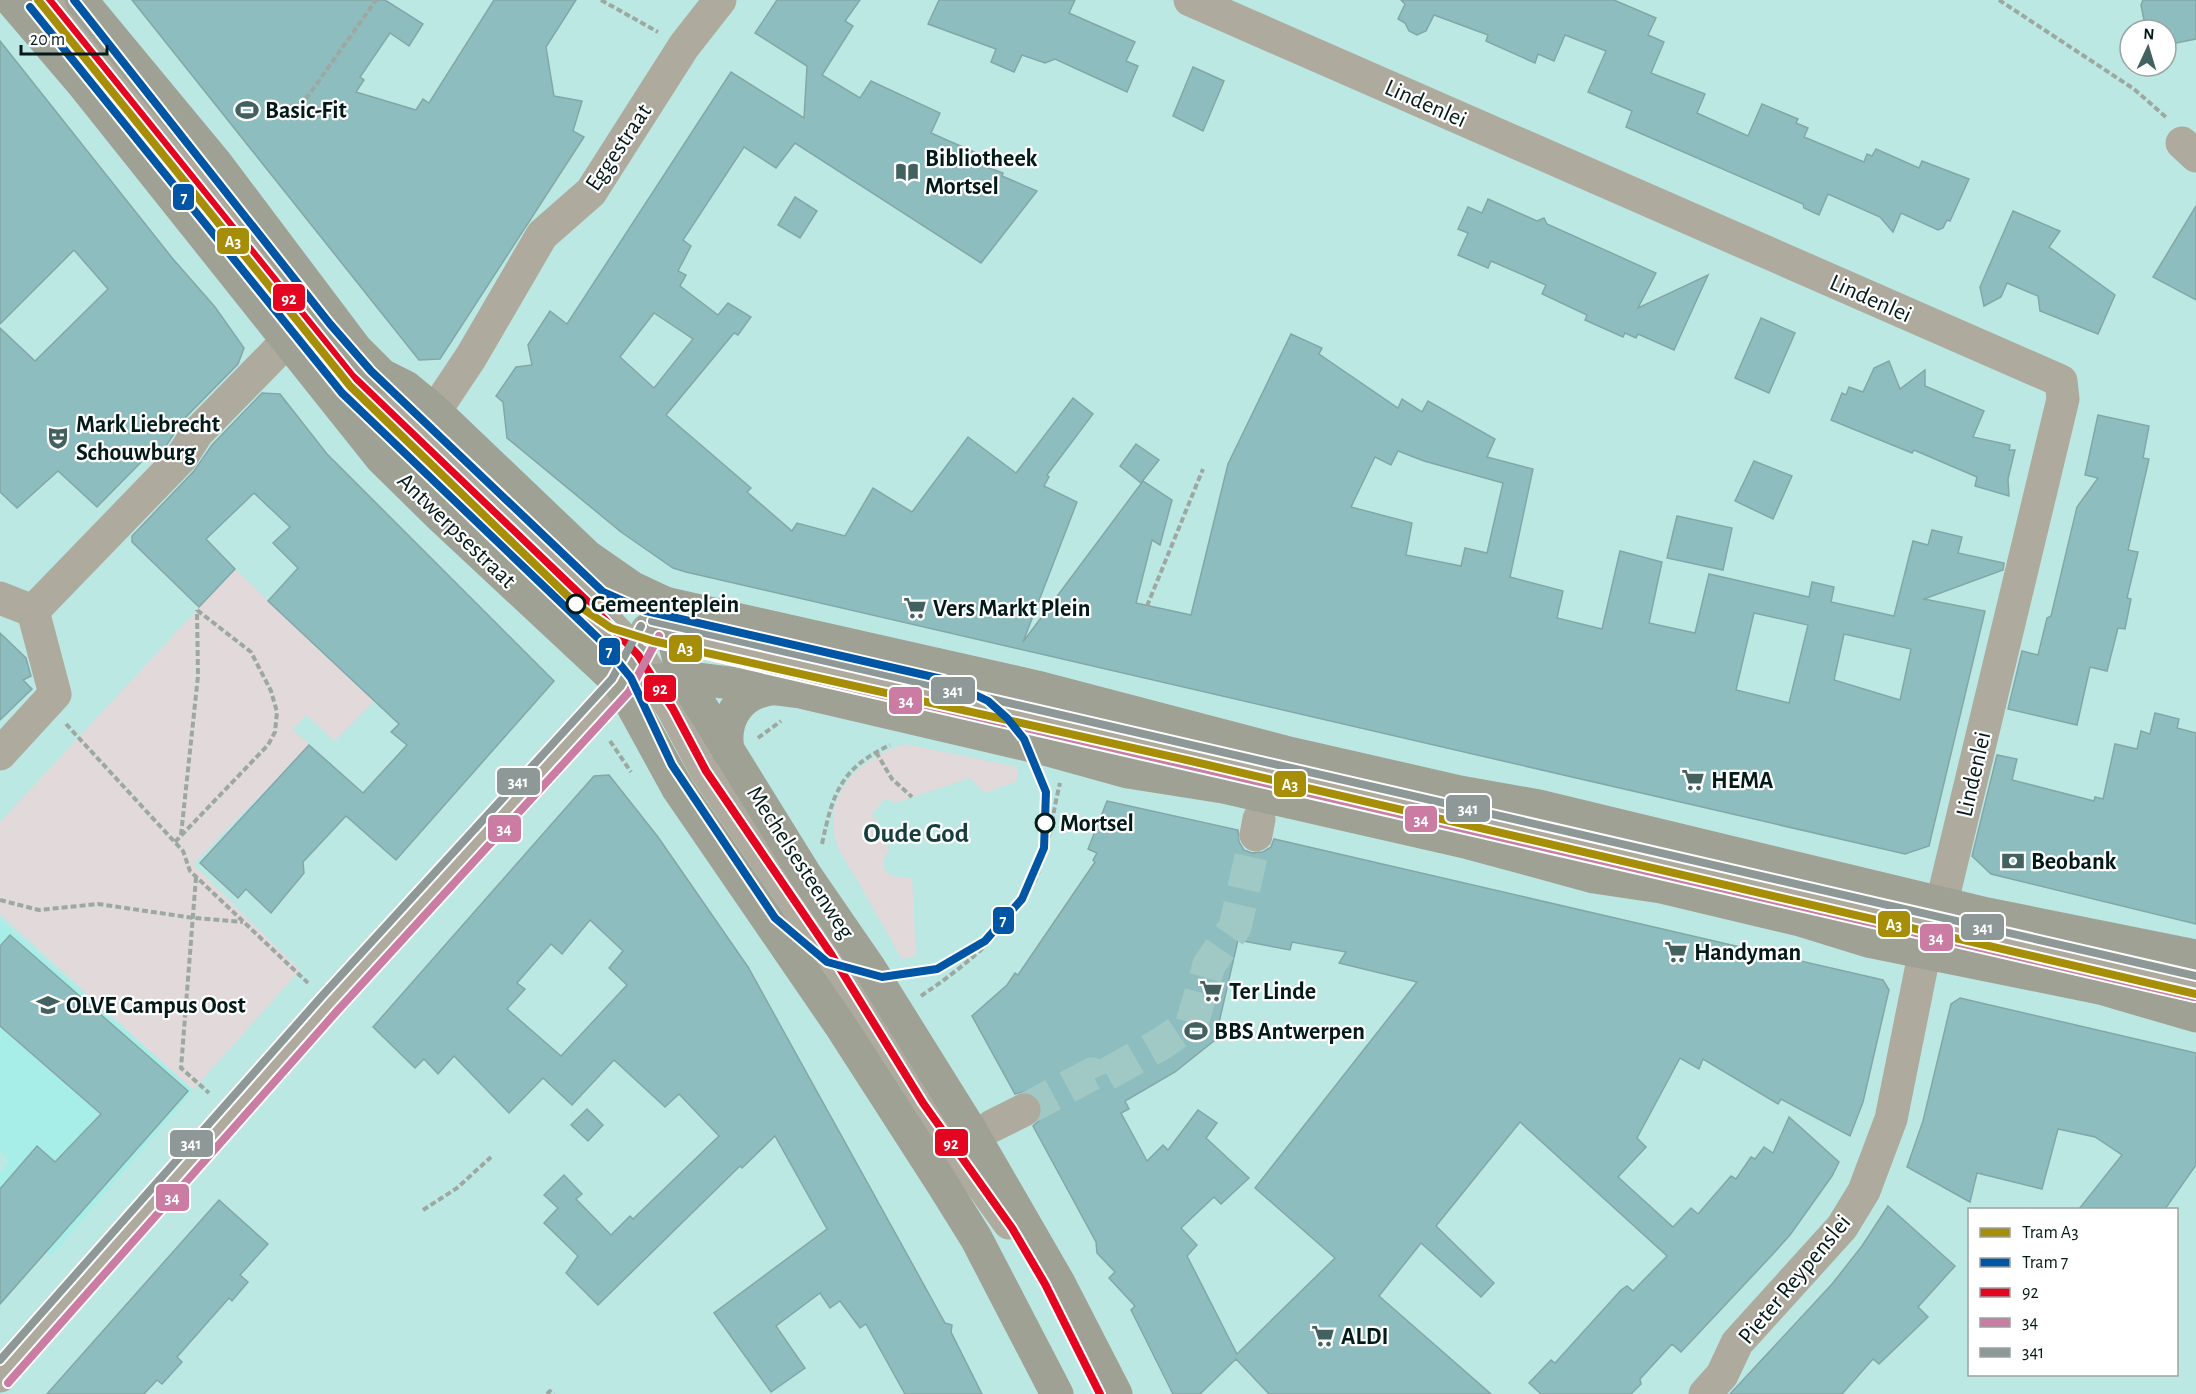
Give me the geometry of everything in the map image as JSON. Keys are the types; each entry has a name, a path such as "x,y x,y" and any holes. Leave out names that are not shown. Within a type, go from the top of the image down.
{"main road":[{"name":"Antwerpsestraat","path":"11,0 82,83 381,458 621,685"},
{"path":"81,0 216,163 356,349 382,375 406,387 435,411 587,556 633,588 661,647 777,688 1045,749 1128,772 1223,787 1469,843 1594,878 1661,887 1800,920 1858,938 1925,950 2100,988 2196,1016"},
{"path":"1057,1394 976,1238 842,1028 686,801 621,685 661,647 1037,687 1274,749 1460,792 1539,806 1942,902 2196,956"},
{"name":"Mechelsesteenweg","path":"661,647 887,997 1019,1210 1116,1394"},
{"path":"728,751 729,724 736,707 749,695 762,689 777,688"}],"street":[{"path":"49,0 352,376 589,603 661,647 2196,987"},
{"name":"Eggestraat","path":"435,411 471,357 542,235 591,192 681,52 720,0"},
{"name":"Lindenlei","path":"1190,0 2061,381 2062,399 1942,902"},
{"path":"33,611 181,458 197,433 287,341"},
{"path":"0,598 33,611"},
{"path":"0,754 55,694 33,611"},
{"path":"661,647 706,771 887,997 923,1103 1012,1228 1044,1284 1100,1394"},
{"path":"0,1376 330,1003 621,685"},
{"name":"Pieter Reypenslei","path":"1705,1394 1722,1375 1737,1343 1842,1227 1864,1191 1891,1119 1925,950"},
{"path":"842,1028 846,1005 887,997"},
{"path":"992,1126 1024,1110"}],"path":[{"path":"306,99 376,0"},
{"path":"601,0 654,29 681,52"},
{"path":"2000,0 2134,89 2179,128 2189,149"},
{"path":"1147,606 1203,469"},
{"path":"174,842 181,836 268,745 275,732 277,712 271,691 251,652 197,610 198,675 181,836"},
{"path":"48,703 174,842 196,876 330,1003"},
{"path":"758,738 783,719"},
{"path":"822,845 836,790 850,770 876,752 898,742"},
{"path":"876,752 892,779 912,797"},
{"path":"887,997 954,974 995,938 1035,880 1048,842 1061,779"},
{"path":"196,876 181,1068 232,1113"},
{"path":"0,900 39,910 98,904 194,918 244,922"},
{"path":"423,1210 457,1188 491,1157"}],"shaded area":[{"path":"235,569 374,701 335,741 306,715 293,730 310,745 193,864 300,970 193,1090 0,914 0,822"},
{"path":"905,744 1017,767 1017,781 985,793 970,778 895,803 886,798 871,815 879,823 889,850 884,858 884,869 891,876 912,878 916,956 902,959 842,856 833,828 834,811 839,795 848,781 873,759"},
{"name":"OLVE Campus Oost","path":"0,920 193,1090 51,1256 0,1210 0,1173 9,1161 0,1151"}],"building":[{"path":"132,0 385,0 423,24 409,46 390,33 360,77 364,80 356,92 416,110 423,99 429,103 494,0 576,0 546,47 554,96 582,101 573,131 584,137 440,359 419,360"},
{"path":"777,0 860,0 845,21 853,26 822,75 860,98 871,81 940,113 931,133 974,152 970,161 1003,173 1002,176 1037,191 981,263 795,143 776,168 744,147 683,240 691,246 678,271 686,275 680,286 718,315 728,303 751,317 738,335 734,333 666,415 751,488 747,492 792,531 797,523 845,536 873,488 912,512 968,437 1016,473 1073,398 1093,414 1047,475 1049,477 1044,486 1077,502 1023,642 1143,481 1172,500 1160,545 1152,540 1136,603 1191,615 1228,464 1291,334 1322,348 1319,354 1398,408 1402,399 1422,412 1428,401 1495,439 1487,457 1533,469 1510,577 1563,591 1557,618 1602,629 1620,551 1662,562 1649,623 1695,633 1709,574 1809,597 1812,582 1834,587 1831,602 1894,616 1913,541 1928,545 1932,530 1962,537 1958,553 2004,563 2003,570 1924,599 1985,611 1929,846 1905,854 686,572 673,568 621,532 507,438 503,402 496,396 516,367 532,365 528,345 550,311 567,324 731,72 804,118 807,66 755,33","holes":["654,313 693,339 654,388 620,357","1398,451 1424,461 1503,483 1487,553 1465,548 1461,566 1406,555 1412,523 1351,507 1375,457 1391,465","1754,613 1808,625 1789,703 1736,690","1844,634 1911,649 1900,700 1834,680"]},
{"path":"939,0 1075,0 1069,13 1135,42 1126,61 1138,66 1127,92 1055,59 1045,63 1022,55 1014,72 991,62 996,49 928,24"},
{"path":"1401,0 1614,0 1656,18 1648,35 1664,42 1651,73 1705,94 1697,113 1748,136 1762,104 1798,119 1796,123 1808,128 1804,137 1864,162 1867,154 1872,156 1876,149 1919,168 1922,161 1969,179 1950,221 1947,220 1943,228 1938,230 1901,213 1893,232 1880,217 1828,194 1819,215 1804,208 1803,204 1626,127 1632,111 1588,92 1606,51 1565,35 1554,61 1538,54 1535,63 1486,41 1488,35 1434,15 1426,31 1417,35 1409,31 1405,23 1398,19 1405,4"},
{"path":"2143,0 2196,0 2196,39 2178,43 2178,18 2144,18 2141,5"},
{"path":"0,41 173,259 215,307 244,348 238,364 183,420 161,452 156,447 97,507 58,471 17,508 0,492 0,328 35,361 108,289 74,250 0,324"},
{"path":"1193,67 1224,81 1203,131 1173,116"},
{"path":"795,197 817,211 800,238 778,225"},
{"path":"1488,199 1537,221 1544,218 1547,224 1656,273 1638,308 1708,275 1674,350 1638,334 1636,338 1625,333 1623,337 1585,320 1587,315 1542,294 1546,285 1491,261 1488,268 1458,255 1468,233 1458,229 1468,207 1482,213"},
{"path":"2196,206 2196,300 2153,277"},
{"path":"2013,211 2060,231 2049,247 2115,295 2098,334 2040,311 2038,296 2007,283 2001,297 1984,306 1980,287"},
{"path":"1761,318 1795,333 1769,393 1735,378"},
{"path":"1889,361 1900,389 1925,370 1925,386 1984,411 1973,437 2010,445 2009,450 2015,450 2008,479 2009,496 1975,486 1977,477 1914,450 1912,453 1831,420 1842,393 1846,395 1849,387 1863,392 1874,368"},
{"path":"262,393 280,394 327,454 554,681 396,860 346,816 303,862 304,873 271,913 246,889 238,898 200,863 309,745 363,793 407,745 391,732 399,724 268,601 298,568 273,543 290,527 254,493 206,539 235,569 199,607 132,542 132,536 194,471 212,445"},
{"path":"2098,415 2149,426 2143,458 2149,459 2128,550 2138,552 2127,598 2131,599 2125,629 2118,628 2107,671 2090,667 2077,725 2008,709 2022,651 2038,655 2047,618 2051,616 2077,507 2098,478 2085,475"},
{"path":"1136,444 1159,460 1141,483 1120,466"},
{"path":"1754,461 1792,476 1773,519 1735,501"},
{"path":"1677,516 1732,528 1723,570 1667,558"},
{"path":"0,633 26,658 31,676 23,680 32,689 0,720"},
{"path":"2155,713 2179,719 2177,728 2196,733 2196,924 1991,874 1972,856 1997,755 2017,759 2012,780 2094,801 2095,797 2103,799 2115,744 2137,749 2141,731 2150,734"},
{"path":"609,775 658,837 748,967 945,1323 952,1325 951,1332 982,1394 905,1394 866,1324 860,1328 840,1301 830,1308 820,1293 776,1326 805,1368 771,1392 714,1313 827,1229 775,1136 742,1168 740,1166 598,1305 566,1273 578,1256 544,1223 558,1208 544,1195 564,1175 582,1194 576,1199 611,1235 630,1216 633,1219 719,1136 679,1094 665,1107 614,1060 572,1105 543,1078 509,1113 454,1056 438,1074 424,1059 415,1068 373,1027 594,776","holes":["590,920 623,951 609,968 627,985 561,1056 507,1009 525,989 517,983 551,944 562,954"]},
{"path":"1107,801 1238,830 1239,842 1244,850 1252,853 1263,852 1271,847 1274,839 1883,980 1889,990 1863,1102 1850,1136 1781,1099 1778,1104 1703,1059 1699,1069 1680,1058 1637,1138 1646,1147 1618,1177 1673,1227 1691,1208 1698,1214 1731,1176 1736,1179 1751,1157 1755,1159 1764,1147 1773,1153 1789,1117 1839,1162 1832,1176 1790,1235 1773,1254 1681,1352 1672,1344 1640,1379 1641,1384 1631,1394 1541,1394 1529,1383 1551,1360 1555,1363 1621,1290 1627,1286 1633,1291 1667,1256 1520,1122 1436,1226 1494,1283 1481,1297 1421,1243 1379,1296 1491,1394 1269,1394 1236,1359 1200,1394 1173,1394 1131,1310 1135,1306 1109,1278 1115,1272 1097,1253 1096,1242 1033,1126 1040,1120 1043,1112 1040,1101 1034,1094 1026,1091 1015,1094 972,1016 1007,985 1015,973 1018,975 1095,862 1093,860 1097,853 1088,849","holes":["1238,940 1290,950 1292,942 1346,952 1339,963 1417,982 1255,1188 1335,1258 1237,1354 1187,1256 1197,1245 1181,1228 1214,1197 1221,1204 1249,1178 1206,1138 1217,1123 1198,1110 1168,1150 1163,1145 1147,1161 1121,1113 1129,1109 1125,1101 1175,1072 1215,1040"]},
{"name":"OLVE Campus Oost","path":"10,935 188,1091 0,1304 0,1189 37,1146 55,1162 101,1114 0,1026 0,946"},
{"path":"1960,998 2196,1053 2196,1165 2166,1208 2080,1208 2122,1155 2095,1137 2058,1129 2042,1189 1977,1173 1970,1202 1907,1167 1923,1121 1951,1004"},
{"path":"587,1109 603,1125 588,1141 571,1125"},
{"path":"219,1200 268,1244 240,1275 248,1282 232,1301 229,1298 177,1357 182,1362 162,1384 157,1380 144,1394 47,1394"},
{"path":"1888,1206 1955,1266 1918,1307 1928,1317 1879,1364 1873,1359 1842,1394 1730,1394 1832,1284 1862,1246"}],"tunnel":[{"path":"1024,1110 1092,1074 1095,1081 1159,1045 1192,1023 1209,965 1235,927 1256,835"}],"tram line":[{"name":"A3","path":"38,0 350,386 576,604 611,628 653,641 1191,761 2196,994"},
{"name":"7","path":"30,7 342,393 600,640 631,678 672,765 775,918 827,962 882,977 937,969 985,941 1022,899 1044,848 1046,792 1024,739 1007,718 988,701 942,679 646,611 603,592 371,371 330,324 74,0"},
{"path":"584,590 633,639 645,655 667,690 687,735"}],"transit line":[{"name":"92","path":"49,0 352,376 589,603 638,655 673,709 706,771 831,954 923,1103 1012,1228 1045,1284 1100,1394"},
{"name":"341","path":"652,621 2196,976"},
{"name":"341","path":"0,1360 322,996 612,679 641,626"},
{"name":"34","path":"8,1383 338,1010 629,692 659,636"},
{"name":"34","path":"648,641 2194,997"}],"place":[{"name":"Basic-Fit","path":"247,110"},
{"name":"Bibliotheek Mortsel","path":"907,172"},
{"name":"Mark Liebrecht Schouwburg","path":"58,438"},
{"name":"Gemeenteplein","path":"576,604"},
{"name":"Vers Markt Plein","path":"915,608"},
{"name":"HEMA","path":"1693,780"},
{"name":"Mortsel","path":"1045,823"},
{"name":"Beobank","path":"2013,861"},
{"name":"Handyman","path":"1676,952"},
{"name":"Ter Linde","path":"1211,991"},
{"name":"OLVE Campus Oost","path":"48,1005"},
{"name":"BBS Antwerpen","path":"1196,1031"},
{"name":"ALDI","path":"1323,1336"}],"district":[{"name":"Oude God","path":"916,833"}]}
